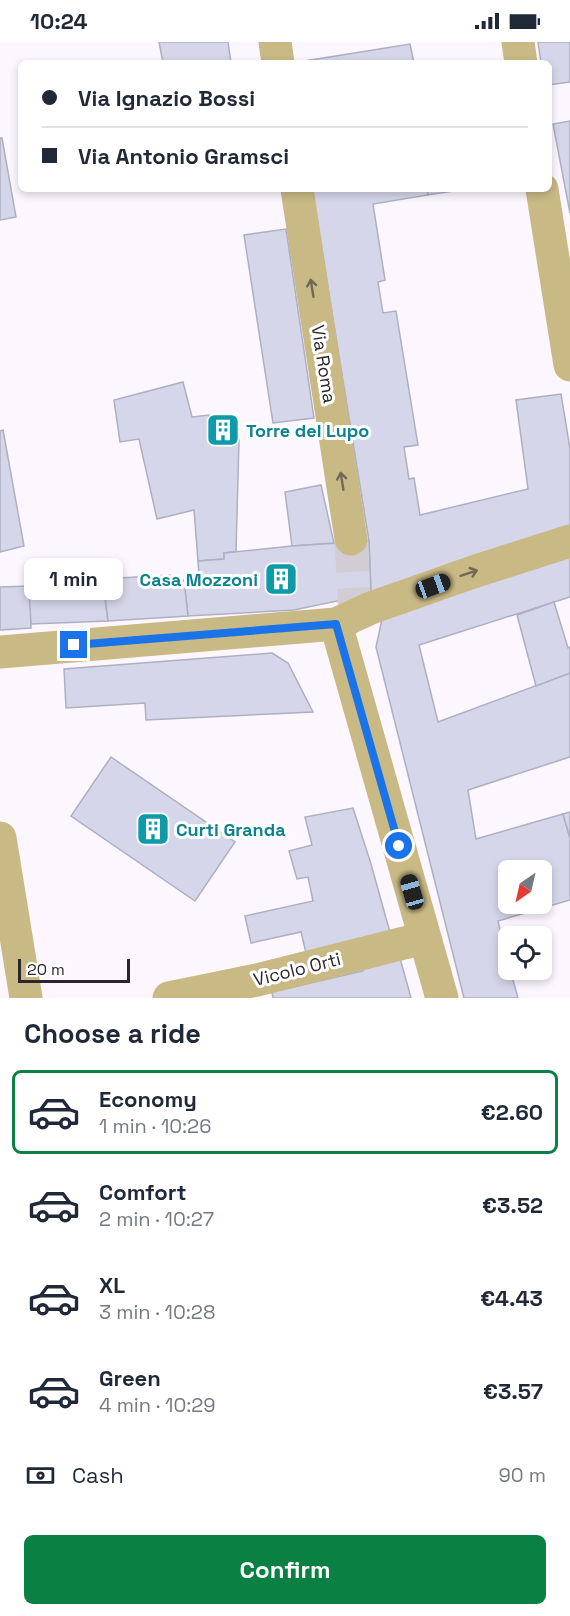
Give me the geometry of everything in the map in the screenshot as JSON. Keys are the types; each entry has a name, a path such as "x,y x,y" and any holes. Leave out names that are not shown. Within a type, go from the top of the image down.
{"street":[{"path":"275,42 278,60"},
{"path":"518,42 521,60"},
{"name":"Via Roma","path":"297,192 351,539"},
{"path":"543,192 562,268 570,365"},
{"path":"0,652 346,620 371,608 473,572 570,541"},
{"path":"346,620 424,938 442,998"},
{"path":"0,838 26,998"},
{"name":"Vicolo Orti","path":"169,998 257,980 424,938"}],"building":[{"path":"159,42 228,42 231,60 162,60"},
{"path":"538,42 570,42 570,82 552,85 552,60 541,60"},
{"path":"410,44 413,60 311,60"},
{"path":"570,121 570,213 553,124"},
{"path":"0,138 2,138 16,217 0,220"},
{"path":"312,192 428,192 428,195 373,204 385,280 378,282 383,313 396,311 418,445 404,447 409,479 414,478 420,515 528,489 516,400 561,394 570,449 570,533 371,594 369,541"},
{"path":"428,192 447,192 428,195"},
{"path":"286,229 314,418 273,423 244,235"},
{"path":"183,382 192,417 209,415 211,441 239,440 236,552 224,553 224,559 198,561 194,510 157,519 139,439 120,442 114,400"},
{"name":"Torre del Lupo","path":"214,417 225,419 232,424 235,433 233,440 211,441 210,419"},
{"path":"3,430 24,546 0,552 0,431"},
{"path":"321,485 334,543 292,546 285,492"},
{"name":"Casa Mozzoni","path":"369,541 371,594 294,610 188,616 184,580 199,578 198,561 224,559 224,553"},
{"path":"570,555 570,597 419,645 438,722 570,673 570,757 468,790 476,839 563,814 570,838 570,900 552,905 552,860 498,860 498,914 522,914 498,921 498,980 513,980 518,998 464,998 376,647 382,619"},
{"path":"100,559 108,621 31,624 26,563"},
{"path":"170,575 170,581 184,580 188,616 108,621 103,579"},
{"path":"29,586 31,628 0,630 0,587"},
{"path":"554,602 568,648 570,647 570,673 536,686 517,615"},
{"path":"272,653 288,663 313,712 146,720 145,703 66,708 64,669"},
{"name":"Curti Granda","path":"111,757 235,842 195,901 71,816"},
{"path":"353,808 391,936 307,957 301,932 251,943 245,916 313,901 308,877 297,879 289,851 312,845 305,817"},
{"path":"570,812 570,838 563,814"},
{"path":"400,958 411,998 273,998 272,992 363,971 363,968"}],"tunnel":[{"path":"351,539 355,616"}],"place":[{"name":"Torre del Lupo","path":"223,430"},
{"name":"Casa Mozzoni","path":"281,579"},
{"name":"Curti Granda","path":"153,829"}],"route":[{"path":"74,645 336,624 399,846"}]}
